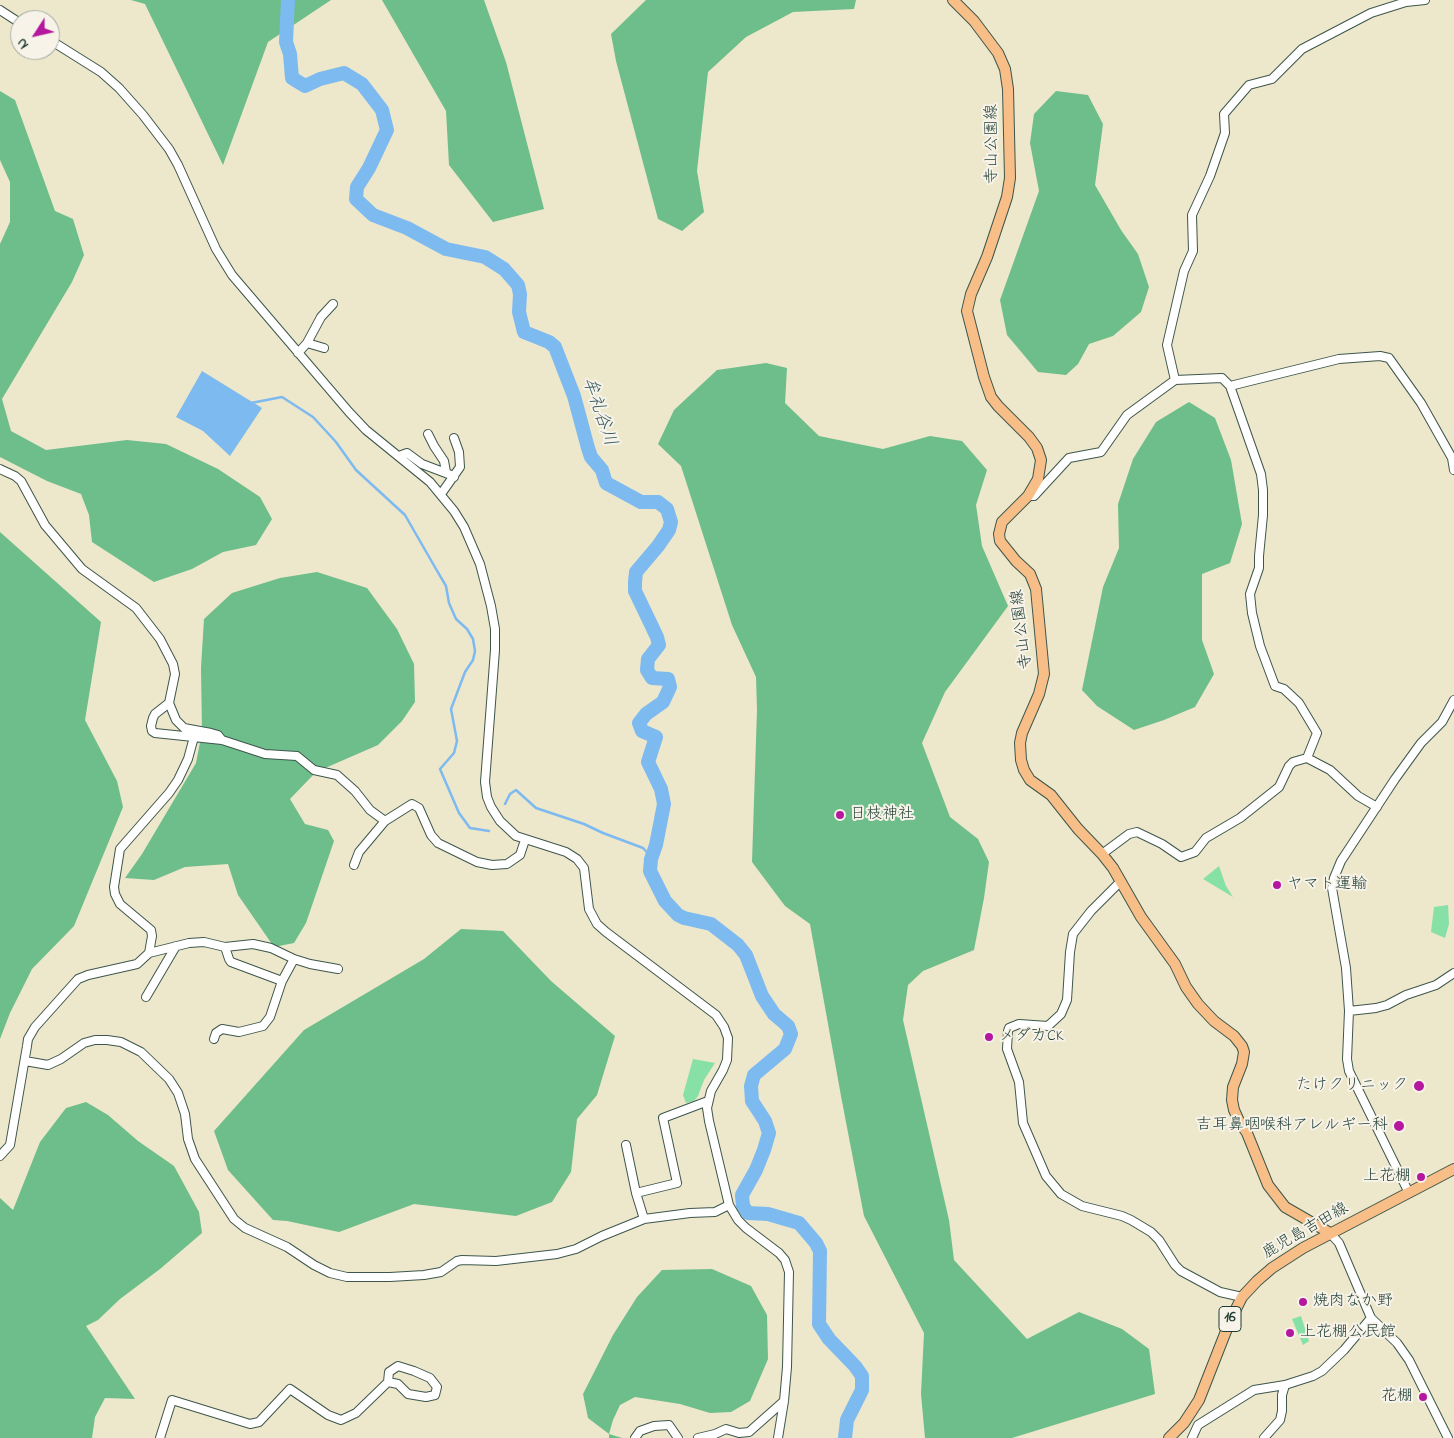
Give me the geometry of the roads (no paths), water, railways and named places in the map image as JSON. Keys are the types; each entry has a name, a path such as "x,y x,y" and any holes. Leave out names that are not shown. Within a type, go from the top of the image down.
{"main road":[{"name":"寺山公園線","path":"953,0 974,21 998,53 1005,69 1006,78 1010,178 1007,197 987,258 970,294 967,311 991,397 1029,437 1037,448 1041,460 1038,479 1028,496 1002,522 999,534 1000,541 1030,574 1036,589 1044,674 1039,694 1022,733 1020,743 1021,760 1024,770 1030,780 1050,795 1102,854 1140,917 1175,964 1186,987 1198,1004 1214,1021 1234,1036 1242,1046 1244,1052 1242,1064 1233,1087 1232,1100 1234,1110 1247,1133 1268,1185 1285,1207 1330,1233"},
{"name":"鹿児島吉田線","path":"1169,1438 1184,1423 1199,1400 1230,1321 1242,1297 1272,1268 1330,1233 1454,1169"}],"street":[{"path":"1175,380 1168,345 1184,271 1193,251 1192,215 1210,176 1225,133 1224,114 1249,85 1272,79 1302,50 1371,13 1406,2 1425,0"},
{"path":"60,46 112,80 143,115 169,149 178,165 224,263 232,275 349,412 366,430 415,468 441,494 454,511 470,540 480,564 493,617 495,650 486,769 487,797 500,821 516,836 566,852 576,859 584,868 589,909 598,924 716,1015 724,1027 729,1048 727,1060 711,1090 708,1101 709,1121 729,1206 746,1228 779,1252 785,1260 789,1272 784,1401 778,1438"},
{"path":"298,353 307,343 321,316 333,304"},
{"path":"307,343 324,348"},
{"path":"1230,386 1339,359 1380,356 1389,358 1421,403 1453,456 1454,470"},
{"path":"1028,496 1034,496 1069,458 1101,452 1127,415 1175,380 1222,378 1230,386 1261,474 1264,508 1259,568 1250,594 1252,613 1260,646 1274,686 1284,689 1299,703 1318,733 1307,758"},
{"path":"428,434 444,461 446,472"},
{"path":"441,494 460,467 459,452 454,438"},
{"path":"398,456 407,453 422,464 446,472 454,477"},
{"path":"0,469 21,481 45,525 82,569 136,608 151,626 173,664 175,674 169,703 176,720 184,728 218,735 222,740"},
{"path":"1409,1193 1350,1071 1347,1059 1349,1011 1346,968 1332,888 1341,861 1421,743 1442,722 1454,700"},
{"path":"169,703 155,714 151,726 152,731 155,733 222,740 265,754 297,756 314,770 337,774 355,791 370,810 385,821"},
{"path":"149,953 152,936 151,930 120,904 115,894 114,887 120,849 178,780 188,759 194,737"},
{"path":"1102,854 1129,834 1137,832 1162,844 1181,857 1195,852 1206,838 1240,818 1279,788 1289,766 1293,762 1307,758 1330,770 1358,796 1377,807"},
{"path":"354,865 359,852 385,821 412,804 419,808 431,835 438,844 477,862 492,865 507,864 520,855 526,840"},
{"path":"1120,882 1090,911 1073,934 1070,952 1068,1000 1061,1014 1048,1026 1019,1024 1009,1028 1007,1049 1019,1082 1023,1123 1046,1176 1061,1194 1082,1206 1131,1220 1151,1232 1159,1240 1175,1266 1181,1271 1220,1292 1242,1297"},
{"path":"0,1156 10,1145 28,1039 78,979 137,964 149,953 189,943 204,942 225,947 253,944 271,948 310,964 338,969"},
{"path":"146,997 176,946"},
{"path":"225,947 232,962 282,981"},
{"path":"214,1039 216,1033 222,1029 238,1032 263,1026 270,1017 282,981 294,959"},
{"path":"1349,1011 1376,1008 1436,985 1454,973"},
{"path":"25,1061 48,1065 61,1059 84,1043 95,1040 121,1042 141,1052 169,1079 178,1093 185,1114 188,1139 195,1159 234,1219 244,1228 287,1247 314,1265 330,1273 347,1277 424,1275 441,1272 457,1261 462,1260 496,1261 557,1254 576,1250 602,1236 644,1219 715,1212 729,1206"},
{"path":"636,1192 677,1183 662,1118 708,1101"},
{"path":"626,1145 644,1219"},
{"path":"1330,1233 1339,1244 1371,1318 1397,1343 1409,1360 1448,1438"},
{"path":"1192,1438 1198,1425 1254,1390 1285,1385 1322,1371 1344,1350 1371,1318"},
{"path":"160,1438 172,1400 250,1424 259,1422 290,1389 328,1414 341,1420 356,1413 388,1382 389,1372 398,1366 430,1378 437,1387 435,1395 426,1397 408,1394 398,1384 388,1382"},
{"path":"1264,1438 1280,1420 1282,1395 1285,1385"},
{"path":"698,1438 726,1429 739,1433 749,1432 784,1401"},
{"path":"635,1438 640,1431 654,1426 669,1425 678,1438"}],"water":[{"path":"202,371 262,408 230,456 203,431 176,417"}],"waterway":[{"name":"牟礼谷川","path":"288,0 286,42 290,54 292,78 305,86 320,79 344,73 362,84 382,110 387,130 369,168 357,187 356,199 373,215 407,228 446,249 485,257 504,269 518,285 520,294 519,312 524,332 549,342 555,347 574,396 591,457 602,470 606,483 641,502 658,502 667,509 671,522 669,530 636,572 635,582 635,591 659,645 648,659 647,670 652,678 668,679 670,687 663,702 646,714 639,723 642,731 656,737 648,762 661,789 664,804 650,871 665,901 678,915 711,924 738,945 746,955 762,996 774,1014 788,1026 791,1034 785,1049 754,1075 751,1086 752,1101 765,1121 769,1133 756,1170 742,1195 743,1206 748,1213 768,1214 799,1223 816,1243 820,1251 819,1324 829,1339 862,1376 862,1390 847,1420 845,1438"},
{"path":"251,403 282,397 313,417 336,442 356,470 405,515 446,586 449,603 456,619 467,629 473,639 475,651 473,660 465,672 451,709 457,741 454,753 440,769 459,813 470,828 489,831"},
{"path":"505,804 510,794 516,790 536,808 584,824 643,848 652,858"}],"place":[{"name":"日枝神社","path":"840,815"},
{"name":"ヤマト運輸","path":"1277,885"},
{"name":"メダカCK","path":"989,1037"},
{"name":"たけクリニック","path":"1419,1086"},
{"name":"吉耳鼻咽喉科アレルギー科","path":"1399,1126"},
{"name":"上花棚","path":"1421,1177"},
{"name":"焼肉なか野","path":"1303,1302"},
{"name":"上花棚公民館","path":"1290,1333"},
{"name":"花棚","path":"1423,1397"}]}
